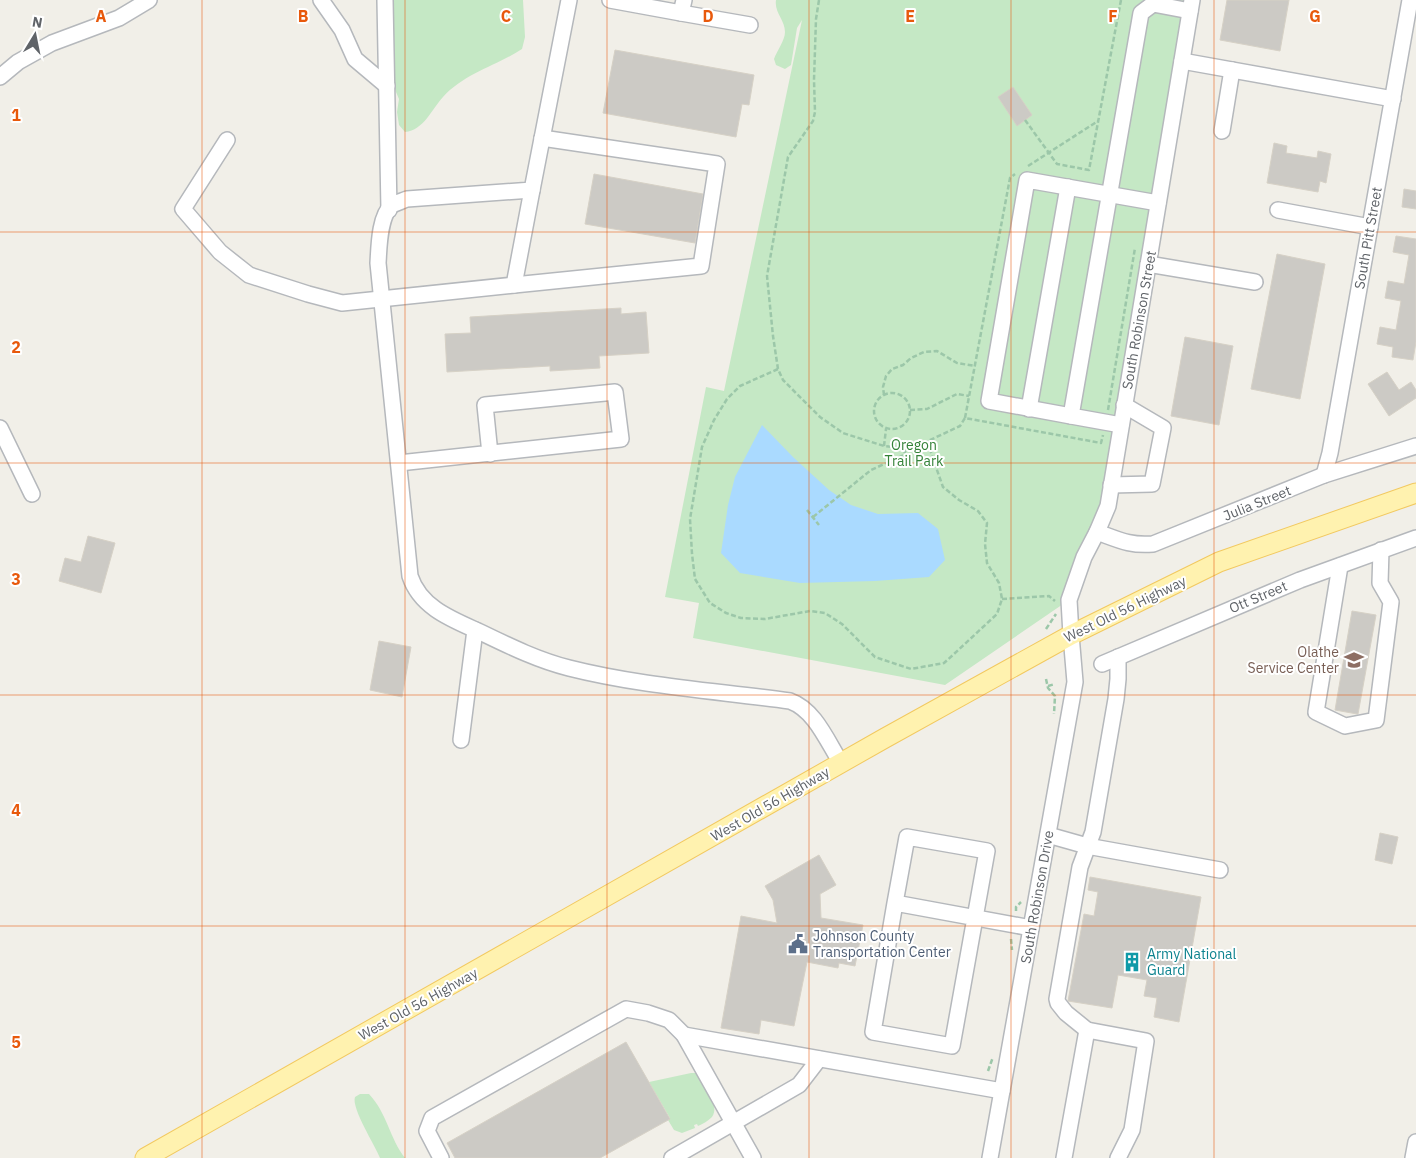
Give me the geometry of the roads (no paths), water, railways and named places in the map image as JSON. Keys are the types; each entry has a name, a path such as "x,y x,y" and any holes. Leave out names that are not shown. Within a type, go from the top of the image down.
{"main road":[{"name":"West Old 56 Highway","path":"145,1158 1070,635 1219,562 1416,492"}],"street":[{"path":"0,77 18,62 52,43 119,18 148,0"},
{"path":"321,0 342,30 355,60 387,86"},
{"path":"385,0 388,210"},
{"path":"514,285 569,0"},
{"path":"610,0 683,6 750,25"},
{"name":"South Pitt Street","path":"1324,475 1330,453 1410,0"},
{"path":"1071,416 1141,13 1153,4 1191,6"},
{"name":"South Robinson Street","path":"1070,635 1069,600 1072,588 1108,506 1191,6"},
{"path":"1182,61 1393,99"},
{"path":"1222,131 1232,70"},
{"path":"227,140 183,209 220,252 249,274 308,294 342,303 701,266 717,164 542,138"},
{"path":"1121,425 989,401 1027,180 1158,204"},
{"path":"1029,409 1068,187"},
{"path":"532,190 407,200 392,205 384,215 378,264 410,576 414,588 423,600 438,611 539,659 568,668 621,679 790,701 798,704 806,709 841,763"},
{"path":"1278,210 1370,227"},
{"path":"1148,264 1255,282"},
{"path":"398,463 490,454 621,438 615,392 485,406 490,454"},
{"path":"1111,485 1152,484 1163,428 1124,405"},
{"path":"0,428 32,494"},
{"name":"Julia Street","path":"1098,532 1122,542 1137,545 1153,544 1324,475 1416,446"},
{"name":"Ott Street","path":"1102,664 1266,593 1416,538"},
{"path":"1340,566 1316,712 1345,726 1376,720 1391,602 1380,582 1381,550"},
{"path":"461,740 475,630"},
{"name":"South Robinson Drive","path":"990,1158 1075,682 1070,635"},
{"path":"1118,657 1116,699 1093,832 1080,867 1057,999 1066,1013 1087,1030 1146,1041 1132,1130 1118,1158"},
{"path":"1048,835 1087,846 1220,870"},
{"path":"908,837 987,851 952,1046 872,1032 895,903 908,837"},
{"path":"895,903 1031,928"},
{"path":"441,1158 427,1131 432,1118 626,1009 648,1013 669,1020 684,1035 753,1158"},
{"path":"1064,1158 1087,1030"},
{"path":"684,1035 1002,1091"},
{"path":"672,1158 799,1084 819,1059"},
{"path":"1413,1158 1416,1142"}],"water":[{"path":"762,425 829,490 851,505 878,514 918,513 938,529 945,560 929,577 875,581 800,583 740,573 721,553 728,505 735,477"}],"place":[{"name":"Olathe Service Center","path":"1354,660"},
{"name":"Johnson County Transportation Center","path":"798,944"},
{"name":"Army National Guard","path":"1132,962"}],"park label":[{"name":"Oregon Trail Park","path":"914,454"}]}
